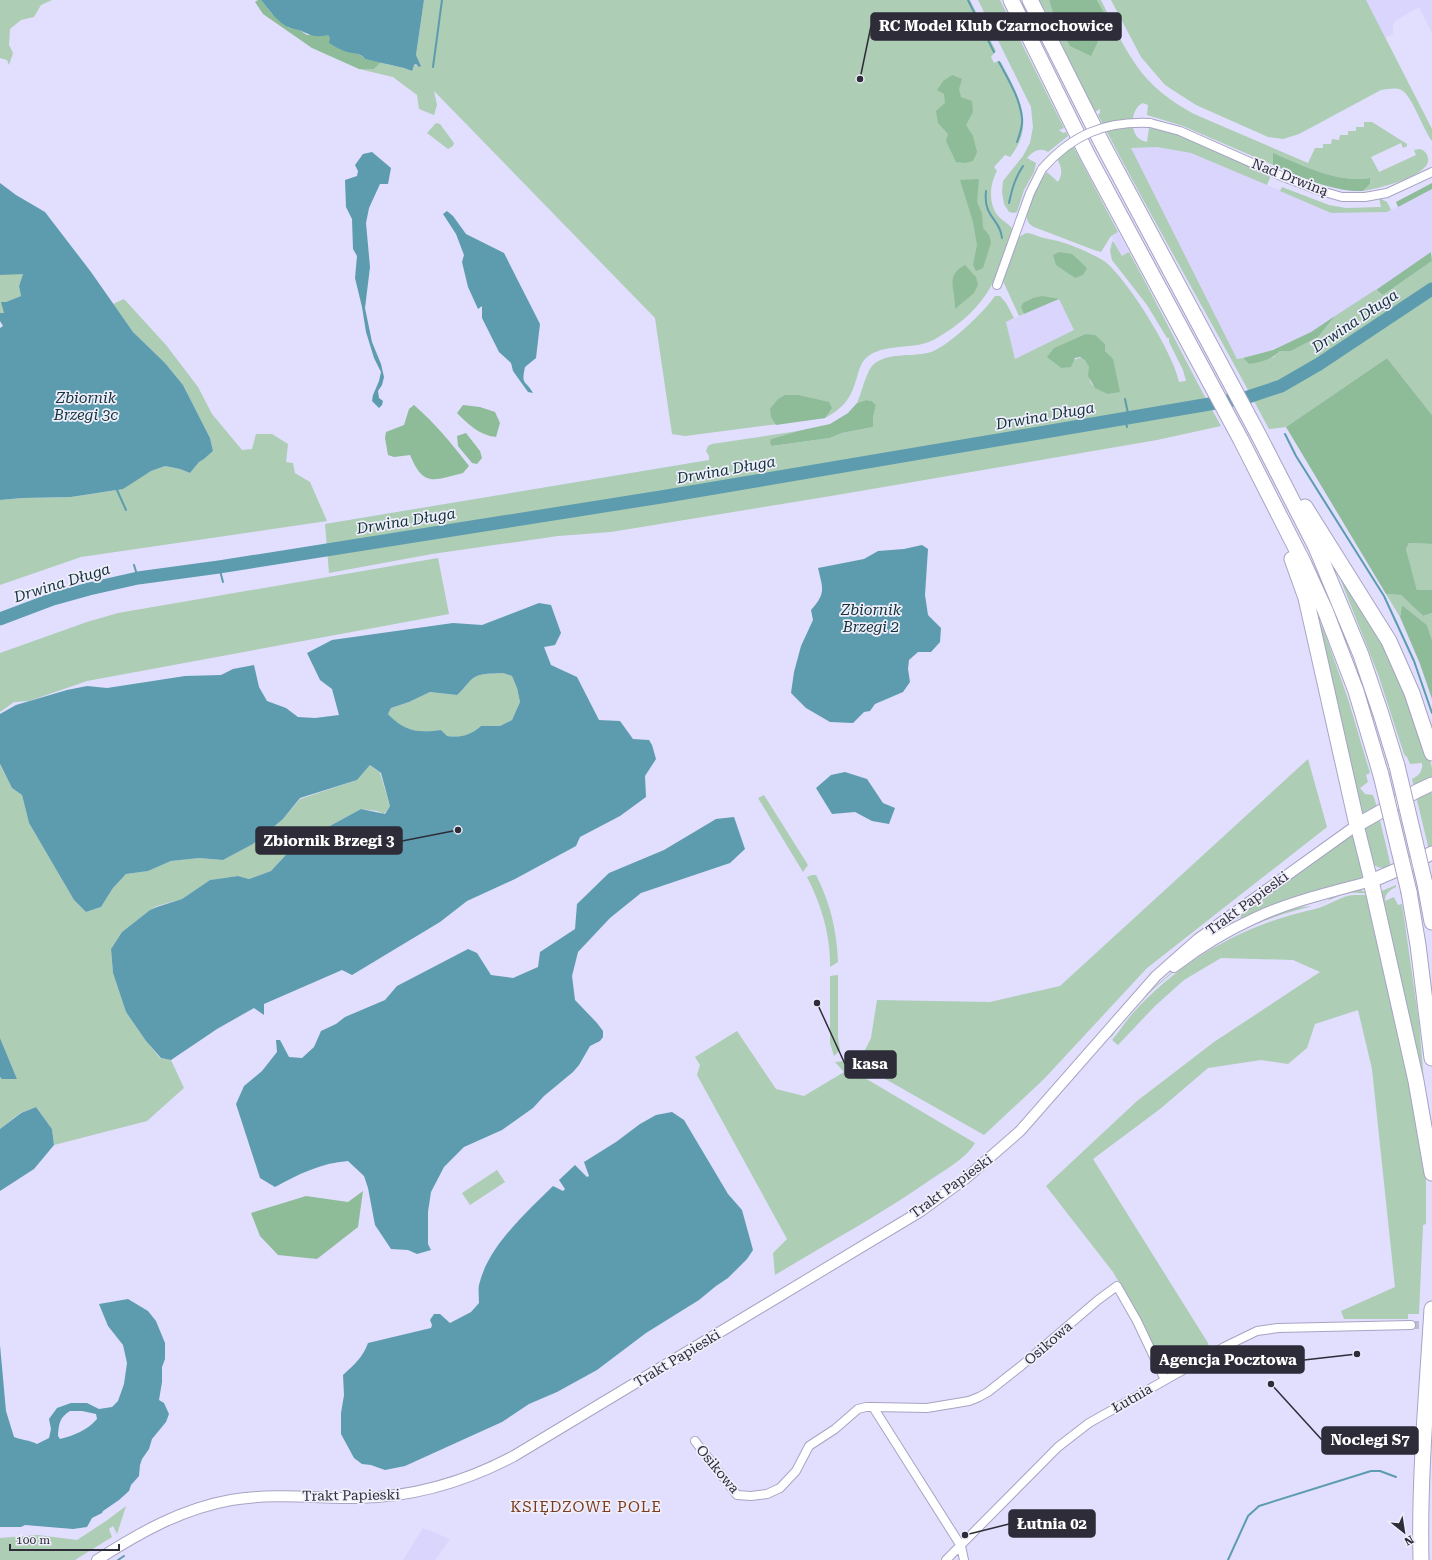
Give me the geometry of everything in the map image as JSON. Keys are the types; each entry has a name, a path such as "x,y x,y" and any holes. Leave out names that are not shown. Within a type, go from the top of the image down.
{"highway":[{"path":"1011,0 1088,156 1203,367 1262,480 1304,564 1328,617 1356,691 1381,775 1409,892 1418,945 1432,1058"},
{"path":"1030,0 1103,145 1258,434 1316,547 1349,624 1376,699 1397,766 1426,884 1432,922"},
{"path":"1258,434 1366,602 1389,641 1412,693 1432,753"},
{"path":"1262,480 1306,598 1357,825"},
{"path":"1371,880 1416,1081 1432,1172"},
{"path":"1421,1560 1420,1522 1423,1434 1432,1310"}],"main road":[{"path":"1432,784 1416,791 1357,825 1371,880 1413,863 1432,853"}],"street":[{"name":"Nad Drwiną","path":"997,285 1030,194 1042,169 1064,147 1088,133 1112,125 1150,123 1180,131 1281,176 1342,197 1365,197 1387,193 1432,172"},
{"name":"Trakt Papieski","path":"97,1560 120,1545 172,1518 203,1506 270,1496 356,1498 404,1494 453,1482 500,1463 882,1235 921,1211 954,1188 982,1166 1020,1131 1168,964 1198,939 1357,825"},
{"name":"Trakt Papieski","path":"1144,990 1204,946 1255,918 1284,907 1371,880"},
{"name":"Osikowa","path":"695,1441 737,1495 751,1496 767,1494 780,1488 792,1477 809,1446 835,1429 858,1409 866,1407 926,1408 969,1402 979,1398 1001,1383 1098,1300 1117,1286 1137,1321 1165,1380"},
{"name":"Łutnia","path":"946,1560 1058,1446 1089,1423 1224,1347 1257,1331 1278,1328 1411,1325"},
{"path":"873,1407 961,1546 964,1560"}],"shaded area":[{"path":"1366,0 1432,0 1432,33 1419,7 1395,21 1393,25 1393,34 1385,38"},
{"path":"1157,147 1191,153 1331,213 1387,212 1432,189 1432,252 1362,300 1311,332 1273,350 1237,359 1131,148"},
{"path":"1118,232 1129,252 1122,256 1111,236"},
{"path":"1059,299 1075,330 1015,359 1006,322"},
{"path":"423,1528 450,1539 435,1560 403,1560"}],"green space":[{"path":"0,0 52,0 41,5 34,17 21,20 10,29 9,45 13,53 9,65 7,60 0,58"},
{"path":"261,0 271,13 289,28 298,29 307,35 328,35 330,39 365,59 381,62 374,69 359,69 312,48 263,14 255,2"},
{"path":"424,0 970,0 996,51 991,57 994,63 998,61 1001,62 1018,97 1022,109 1022,133 1018,145 1010,157 1005,155 994,167 997,171 991,189 993,208 1000,218 1008,224 1013,232 997,274 984,298 964,319 944,334 926,343 885,349 866,358 860,367 850,396 838,410 825,418 685,436 672,434 655,318 434,91 437,105 434,115 419,109 417,95 393,77 359,69 374,69 381,62 411,71 414,65 421,66 416,55"},
{"path":"978,0 1000,0 1064,128 1059,130 1063,133 1066,132 1068,136 1048,152 1037,150 1027,158 1036,163 1034,172 1024,190 1017,212 1014,213 1009,212 1004,204 1002,192 1003,181 1023,156 1030,143 1033,127 1031,107"},
{"path":"1039,0 1049,0 1053,13 1108,21 1097,0 1101,0 1117,33 1131,57 1148,80 1162,93 1194,114 1308,163 1315,148 1323,148 1323,144 1331,144 1332,139 1339,140 1340,135 1348,135 1348,131 1356,131 1356,127 1364,127 1364,122 1372,122 1407,144 1407,146 1403,148 1401,143 1371,157 1379,172 1416,155 1414,150 1420,149 1426,152 1428,158 1427,165 1413,176 1379,188 1363,191 1370,184 1370,178 1357,179 1332,176 1273,154 1273,165 1183,126 1147,115 1148,105 1143,103 1136,109 1133,118 1134,131 1141,140 1147,142 1149,128 1180,135 1269,174 1270,178 1267,185 1191,153 1157,147 1131,148 1237,359 1243,358 1249,364 1274,357 1280,351 1291,351 1318,337 1335,316 1375,290 1383,295 1432,261 1432,415 1387,358 1286,427 1269,429 1119,155 1098,115 1100,113 1100,109 1095,112"},
{"path":"1049,0 1097,0 1108,20 1091,56 1070,46 1053,13"},
{"path":"1111,0 1366,0 1432,129 1432,141 1407,94 1396,89 1381,90 1299,134 1283,139 1268,137 1196,105 1165,85 1141,57"},
{"path":"952,75 962,79 959,89 961,97 972,101 973,112 966,125 973,136 977,152 973,161 965,163 956,162 946,141 948,134 938,123 936,111 945,103 944,94 937,90 943,81"},
{"path":"436,123 440,124 454,143 453,146 448,149 427,133"},
{"path":"1073,146 1118,232 1111,236 1101,252 1034,227 1030,224 1027,217 1027,212 1034,193 1041,181 1047,172 1058,182 1061,176 1061,170 1057,159"},
{"path":"1273,153 1308,168 1333,176 1358,179 1370,178 1370,184 1363,191 1351,191 1317,183 1273,165"},
{"path":"979,179 977,202 982,213 983,228 989,235 991,243 983,268 976,271 973,265 977,245 973,222 960,180"},
{"path":"1432,183 1432,189 1398,207 1396,202"},
{"path":"1282,187 1329,205 1346,208 1381,207 1379,198 1387,202 1391,210 1387,212 1331,213 1280,191"},
{"path":"1029,233 1059,241 1104,261 1114,270 1137,299 1159,336 1175,369 1179,382 1186,381 1183,370 1169,342 1169,338 1167,338 1147,305 1112,260 1110,251 1112,242 1113,241 1122,256 1129,252 1221,426 1157,440 831,496 611,532 558,536 432,554 329,573 325,524 709,460 709,456 706,451 708,446 712,444 798,431 771,439 772,446 830,438 842,433 873,427 873,418 876,405 872,401 866,400 857,403 872,366 885,358 924,354 939,348 966,328 995,296 1000,296 1006,303 1014,318 1006,322 1015,359 1074,330 1059,299 1021,308 1024,314 1019,316 1003,281 1019,237","holes":["1105,351 1114,367 1114,372 1107,394 1096,388 1091,383 1089,377 1089,367 1084,359 1077,359 1061,368 1048,357"]},
{"path":"1059,252 1072,254 1087,268 1083,275 1075,278 1056,265 1053,255"},
{"path":"1431,252 1432,261 1383,295 1376,290"},
{"path":"965,265 976,277 978,285 974,293 955,309 952,284 953,279 959,269"},
{"path":"13,273 23,274 19,286 21,296 6,302 4,313 0,313 0,275"},
{"path":"1042,296 1059,299 1024,314 1021,308 1023,303 1033,298"},
{"path":"124,299 166,345 198,387 212,414 242,450 252,449 256,434 272,434 288,444 286,462 293,463 295,473 310,482 327,521 81,557 0,585 0,500 71,497 117,490 151,471 165,466 190,473 199,462 213,451 210,438 183,385 165,363 133,332 113,304"},
{"path":"1335,316 1318,337 1291,351 1280,351 1273,357 1266,360 1249,364 1243,358 1273,350 1311,332"},
{"path":"1086,334 1095,335 1105,344 1105,351 1113,359 1120,392 1107,394 1095,388 1088,376 1089,367 1085,360 1080,357 1075,358 1071,367 1061,368 1047,357 1054,348"},
{"path":"1387,358 1432,415 1432,544 1409,543 1406,549 1417,590 1432,590 1432,613 1423,616 1401,595 1386,594 1286,427"},
{"path":"785,395 798,395 829,402 832,408 825,418 776,425 771,417 770,409 778,399"},
{"path":"866,400 872,401 876,405 873,418 873,427 842,433 830,438 772,446 770,443 771,439 830,424 848,413 857,403"},
{"path":"414,405 443,434 469,466 463,473 444,478 431,479 420,473 410,455 394,457 388,455 385,438 386,432 404,425 409,409"},
{"path":"463,405 480,407 495,412 500,423 496,437 479,432 461,417 457,413"},
{"path":"466,433 480,451 482,458 477,464 472,463 458,446 457,436"},
{"path":"1409,543 1432,544 1432,590 1417,590 1406,549"},
{"path":"438,558 449,614 87,681 29,701 14,702 0,712 0,653 87,622 118,613"},
{"path":"1332,558 1387,647 1427,749 1432,768 1432,779 1414,788 1412,779 1420,773 1422,763 1410,764 1404,754 1378,674"},
{"path":"1386,594 1401,595 1423,616 1432,613 1432,640 1427,625 1402,605 1400,617"},
{"path":"1402,605 1427,625 1432,640 1432,699 1420,664 1400,617"},
{"path":"1313,607 1324,631 1348,699 1370,773 1366,775 1368,782 1360,788 1365,794 1373,795 1377,807 1362,815"},
{"path":"503,673 512,676 517,688 520,702 512,720 500,726 481,726 473,732 465,735 456,737 446,736 441,730 418,731 406,728 400,725 388,714 391,708 409,702 430,692 457,695 473,678 477,676"},
{"path":"1308,759 1327,827 1147,968 1044,1079 984,1135 873,1072 860,1060 871,1038 877,1000 990,1002 1060,986"},
{"path":"0,765 12,788 22,795 29,823 74,900 86,912 101,907 113,888 126,874 148,871 171,861 199,858 223,860 253,844 283,819 300,799 357,780 370,765 380,773 390,806 384,814 377,811 361,809 295,845 271,871 249,879 238,876 210,880 182,899 157,906 150,910 122,932 111,949 113,973 126,1012 160,1058 171,1060 184,1088 147,1121 54,1145 52,1129 36,1107 20,1113 0,1129 0,1077 2,1079 17,1079 0,1038"},
{"path":"1429,792 1432,793 1432,848 1429,850 1416,796"},
{"path":"764,795 808,865 803,872 758,798"},
{"path":"1379,816 1391,867 1380,868 1374,864 1370,857 1365,828"},
{"path":"1353,833 1363,876 1362,878 1280,903 1242,918 1239,917 1239,915"},
{"path":"816,875 821,885 832,917 838,962 830,967 829,944 824,920 817,898 807,877"},
{"path":"1396,885 1396,887 1387,894 1385,901 1394,897 1398,905 1402,904 1419,1022 1426,1106 1377,893"},
{"path":"1358,889 1368,893 1350,893 1328,901 1330,898"},
{"path":"1350,895 1370,895 1423,1149 1426,1183 1426,1224 1423,1225 1419,1314 1408,1314 1408,1319 1344,1319 1341,1311 1395,1287 1372,1069 1358,1010 1315,1024 1307,1048 1288,1064 1261,1060 1208,1068 1160,1109 1093,1159 1208,1343 1209,1348 1174,1366 1162,1366 1136,1311 1113,1272 1046,1186 1137,1101 1214,1042 1320,972 1293,960 1221,958 1184,980 1155,1006 1118,1045 1112,1040 1133,1013 1152,994 1172,976 1193,961 1239,935 1264,924 1320,908"},
{"path":"1313,906 1258,923 1232,935 1184,964 1141,1001 1118,1026 1111,1038 1113,1030 1147,994 1184,963 1203,950 1246,927 1269,917 1297,908"},
{"path":"838,975 838,1038 840,1050 834,1056 830,1043 830,976"},
{"path":"737,1031 776,1089 804,1096 844,1072 835,1062 846,1061 858,1074 975,1143 967,1153 956,1162 914,1191 875,1216 775,1275 773,1253 787,1239 697,1075 700,1065 695,1057"},
{"path":"497,1170 505,1182 470,1205 462,1193"},
{"path":"363,1191 358,1227 317,1259 278,1255 260,1236 251,1213 306,1196 348,1202"},
{"path":"126,1506 117,1534 113,1526 109,1529 112,1537 75,1560 0,1560 0,1538 38,1535 77,1540"}],"water":[{"path":"261,0 424,0 416,55 421,66 419,67 416,64 414,65 412,71 365,59 359,54 345,51 329,43 330,39 328,35 313,36 286,26 274,16"},
{"path":"372,152 391,168 388,184 380,184 369,208 366,223 370,267 365,308 372,342 381,364 384,377 382,385 378,391 379,398 383,401 379,408 372,401 381,372 374,358 366,332 355,278 357,256 353,249 352,219 346,207 345,180 357,176 358,171 355,165 363,154"},
{"name":"Zbiornik Brzegi 3c","path":"0,183 16,195 45,212 91,272 133,332 165,363 183,385 210,438 213,451 199,462 190,473 165,466 151,471 123,489 71,497 0,500 0,328 3,326 0,321 0,313 4,313 1,302 6,302 21,296 19,286 23,274 0,275"},
{"path":"447,211 453,216 466,234 504,253 540,324 536,358 525,367 523,377 524,382 533,393 528,392 513,371 511,363 499,352 482,318 482,306 478,309 468,287 462,262 464,255 456,234 443,214"},
{"name":"Zbiornik Brzegi 2","path":"922,545 928,549 925,595 928,615 941,628 940,642 931,652 918,652 909,660 908,669 910,682 903,692 875,704 870,711 864,712 853,723 830,722 806,708 791,693 794,672 801,646 813,620 811,610 821,595 822,586 818,568 864,559 878,551 904,549"},
{"path":"539,603 551,605 561,633 555,645 544,647 551,665 577,677 599,720 620,721 633,739 649,740 652,745 656,759 645,776 646,797 620,816 580,837 576,846 515,879 467,901 440,922 352,975 342,970 264,1004 264,1015 254,1008 217,1029 171,1060 161,1058 146,1041 126,1012 113,973 111,949 122,932 150,910 182,899 210,880 238,876 249,879 271,871 295,845 361,809 385,814 390,806 381,773 370,765 357,780 300,798 283,819 253,844 223,860 199,858 171,861 148,871 126,874 113,888 101,907 86,912 74,900 29,823 22,795 12,788 0,764 0,714 16,705 67,690 87,686 107,688 185,676 221,675 233,669 254,665 259,687 267,701 286,708 298,717 315,718 339,715 332,689 320,680 307,653 332,640 453,623 482,625","holes":["503,673 512,676 517,688 520,702 512,720 500,726 481,726 469,734 452,737 447,736 441,730 419,731 406,728 400,725 388,714 391,708 409,702 430,692 457,695 473,678 477,676"]},
{"path":"845,772 867,779 883,803 895,808 889,824 872,821 855,812 832,814 816,788 831,775"},
{"path":"734,817 745,849 730,863 641,893 610,918 578,952 572,976 575,1000 597,1023 603,1031 603,1037 600,1041 590,1046 573,1072 544,1096 533,1108 502,1130 464,1147 444,1167 431,1192 428,1212 428,1244 431,1250 417,1254 408,1250 391,1249 375,1225 368,1188 364,1176 348,1161 329,1164 310,1170 275,1187 260,1178 236,1104 244,1086 262,1071 277,1052 276,1040 280,1040 289,1057 302,1058 314,1047 321,1031 336,1024 345,1017 385,1000 397,986 468,949 477,953 491,975 513,978 538,967 540,952 575,929 577,904 609,873 664,850 716,819"},
{"path":"0,1038 17,1079 2,1079 0,1077"},
{"path":"36,1107 52,1129 54,1145 34,1169 0,1191 0,1129 21,1113"},
{"path":"672,1112 684,1120 728,1194 742,1210 753,1250 747,1259 728,1278 699,1300 646,1333 597,1370 557,1392 529,1404 502,1422 405,1466 385,1470 371,1465 362,1464 354,1458 341,1434 341,1413 344,1395 343,1375 361,1357 368,1343 431,1328 432,1325 430,1320 434,1314 440,1314 450,1323 471,1312 479,1303 479,1285 491,1257 509,1231 531,1207 553,1186 563,1191 565,1189 559,1180 575,1165 587,1177 589,1176 584,1162 616,1142 640,1124 656,1115"},
{"path":"128,1299 148,1311 156,1321 165,1343 165,1359 162,1367 162,1382 159,1400 164,1403 169,1414 166,1422 152,1439 149,1449 142,1459 139,1476 131,1485 129,1491 102,1513 92,1518 87,1527 73,1529 25,1525 21,1527 0,1527 0,1345 6,1411 14,1437 37,1444 49,1438 51,1429 49,1419 57,1408 71,1403 87,1403 99,1409 112,1407 118,1401 124,1384 127,1363 123,1345 108,1326 99,1304","holes":["70,1411 82,1411 96,1414 97,1419 89,1427 80,1432 60,1439 58,1436 60,1422 64,1416"]}],"waterway":[{"path":"433,67 442,0"},
{"path":"968,0 994,52"},
{"path":"999,62 1013,89 1021,111 1022,124 1017,142"},
{"path":"1009,203 1014,184 1023,166"},
{"path":"986,191 987,207 1001,231 1002,238"},
{"name":"Drwina Długa","path":"0,619 53,599 138,578 219,567 661,497 1245,398 1281,386 1319,364 1432,289"},
{"path":"1125,399 1129,418"},
{"path":"1125,419 1127,427"},
{"path":"1285,434 1296,456 1384,596 1414,661 1432,713"},
{"path":"117,490 126,510"},
{"path":"134,565 138,578"},
{"path":"219,567 223,582"},
{"path":"1228,1560 1248,1516 1259,1506 1371,1471 1380,1471 1396,1477"},
{"path":"118,1560 124,1556"}],"tunnel":[{"path":"1411,1325 1432,1325"}],"place":[{"name":"RC Model Klub Czarnochowice","path":"860,79"},
{"name":"Zbiornik Brzegi 3","path":"458,830"},
{"name":"kasa","path":"817,1003"},
{"name":"Agencja Pocztowa","path":"1357,1354"},
{"name":"Noclegi S7","path":"1271,1384"},
{"name":"Łutnia 02","path":"965,1535"}],"district":[{"name":"KSIĘDZOWE POLE","path":"586,1507"}]}
